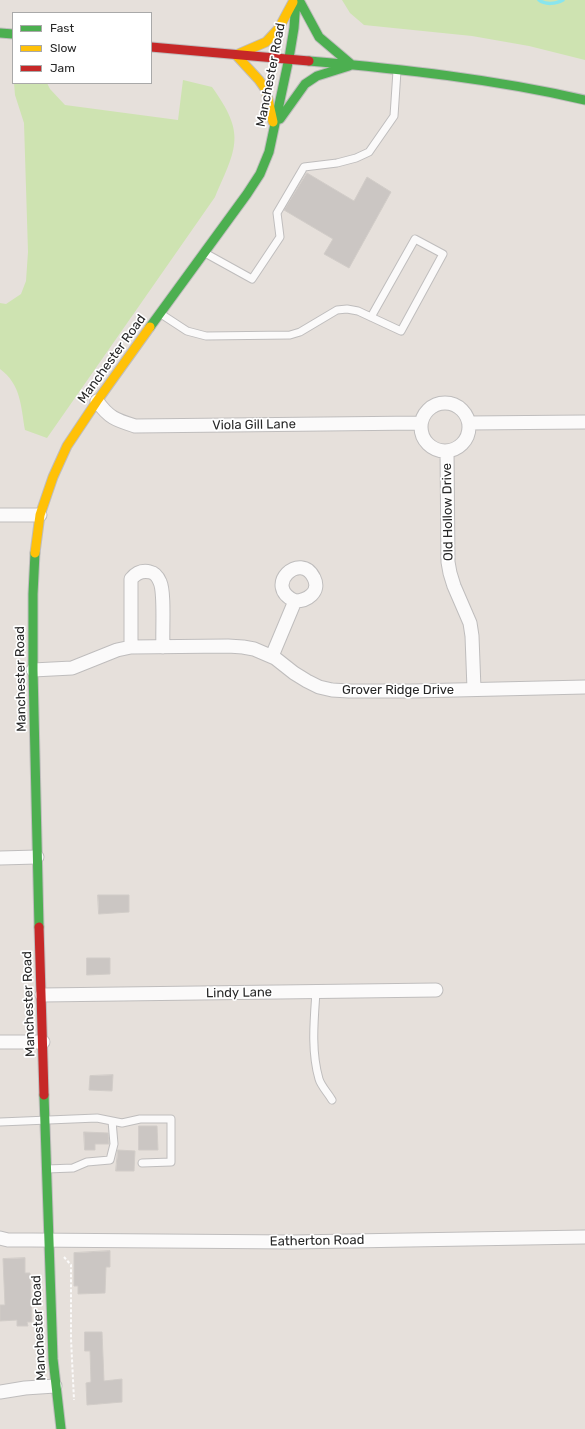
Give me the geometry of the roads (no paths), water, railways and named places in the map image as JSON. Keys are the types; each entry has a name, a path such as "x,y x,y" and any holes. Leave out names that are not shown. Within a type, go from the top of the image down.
{"street":[{"path":"236,55 266,42 279,28 296,0 319,37 352,65"},
{"name":"Manchester Road","path":"61,1429 55,1386 48,1240 37,857 33,670 34,573 40,515 52,477 67,446 97,401 260,174 269,152 289,58 294,28 296,0"},
{"path":"0,33 12,34"},
{"path":"152,47 236,55 289,58 397,69 484,80 537,89 585,100"},
{"path":"236,55 266,90 274,127"},
{"path":"274,127 305,84 317,76 352,65"},
{"name":"Viola Gill Lane","path":"97,401 105,412 116,420 135,426 420,423"},
{"path":"441,402 448,402 462,409 469,423 466,438 461,445 446,451 433,448 427,443 423,437 420,423 427,410 433,405 441,402"},
{"path":"469,423 585,422"},
{"name":"Old Hollow Drive","path":"446,451 448,562 454,586 470,623 472,636 474,689"},
{"path":"0,515 40,515"},
{"path":"131,647 131,579 134,575 144,571 153,572 158,576 162,588 163,647"},
{"path":"272,656 295,601"},
{"name":"Grover Ridge Drive","path":"33,670 72,668 111,652 131,647 243,646 265,652 307,681 319,687 332,690 349,691 585,687"},
{"path":"0,858 37,857"},
{"name":"Lindy Lane","path":"42,995 436,990"},
{"path":"0,1042 43,1042"},
{"name":"Eatherton Road","path":"0,1238 8,1240 292,1242 585,1237"},
{"path":"0,1392 25,1388 55,1386"}],"lane":[{"path":"204,253 252,279 280,236 277,212 304,167 337,163 356,158 369,152 394,116 397,69"},
{"path":"160,313 187,331 206,336 290,335 300,332 337,310 346,308 358,311 401,331 443,254 415,240 371,317"},
{"path":"316,992 314,1053 319,1080 332,1100"},
{"path":"0,1122 97,1118 122,1123 140,1119 171,1119 171,1162 142,1163"},
{"path":"46,1169 73,1168 87,1162 110,1160 114,1144 112,1121"}],"waterway":[{"path":"539,0 544,3 563,0"}]}
